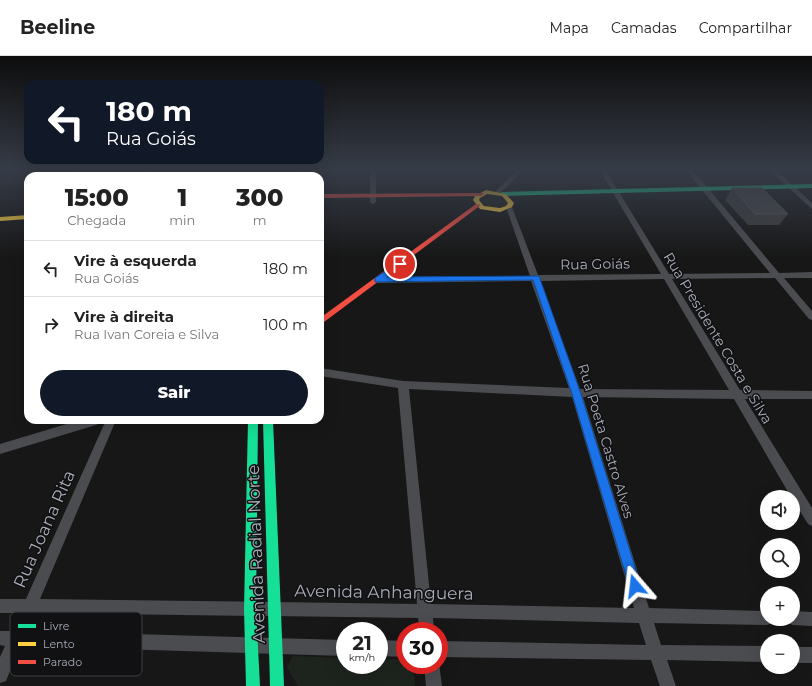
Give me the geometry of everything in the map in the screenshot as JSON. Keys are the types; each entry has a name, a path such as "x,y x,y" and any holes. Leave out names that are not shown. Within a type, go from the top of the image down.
{"street":[{"path":"324,203 370,198"},
{"path":"395,198 479,200 500,198"},
{"path":"479,200 494,211 505,198"},
{"name":"Rua Poeta Castro Alves","path":"505,198 536,278 576,394 644,616 668,686"},
{"name":"Rua Presidente Costa e Silva","path":"619,198 812,520"},
{"path":"712,198 812,317"},
{"path":"802,198 812,207"},
{"path":"324,319 378,280 479,200"},
{"path":"0,219 24,217"},
{"path":"0,226 24,224"},
{"name":"Rua Goiás","path":"378,280 812,275"},
{"path":"324,317 330,315"},
{"path":"324,373 403,385 576,394 812,395"},
{"path":"403,385 426,622"},
{"path":"0,449 83,424"},
{"name":"Rua Joana Rita","path":"27,612 109,424"},
{"name":"Avenida Radial Norte","path":"253,424 250,609 253,686"},
{"name":"Avenida Radial Norte","path":"268,424 277,686"},
{"name":"Avenida Anhanguera","path":"0,606 275,608 760,618"},
{"path":"800,618 812,619"},
{"path":"142,642 336,648"},
{"path":"448,649 760,654"},
{"name":"Rua Joana Rita","path":"0,675 10,652"},
{"path":"800,655 812,655"},
{"path":"433,674 434,686"}],"shaded area":[{"path":"487,198 501,198 506,201 506,206 487,208 483,203"},
{"path":"293,656 336,658 336,674 388,674 388,659 396,659 396,674 414,674 415,686 298,686 287,667"}],"building":[{"path":"741,198 772,198 788,214 755,214"}],"traffic: fast":[{"path":"253,424 250,609 253,686"},
{"path":"268,424 277,686"}],"traffic: slow":[{"path":"477,198 476,200 482,208 500,210 509,207 511,203 507,198"},
{"path":"0,219 24,217"}],"traffic: jam":[{"path":"324,319 478,205"}],"route":[{"path":"400,264 378,280 536,278 576,394 635,586"}]}
